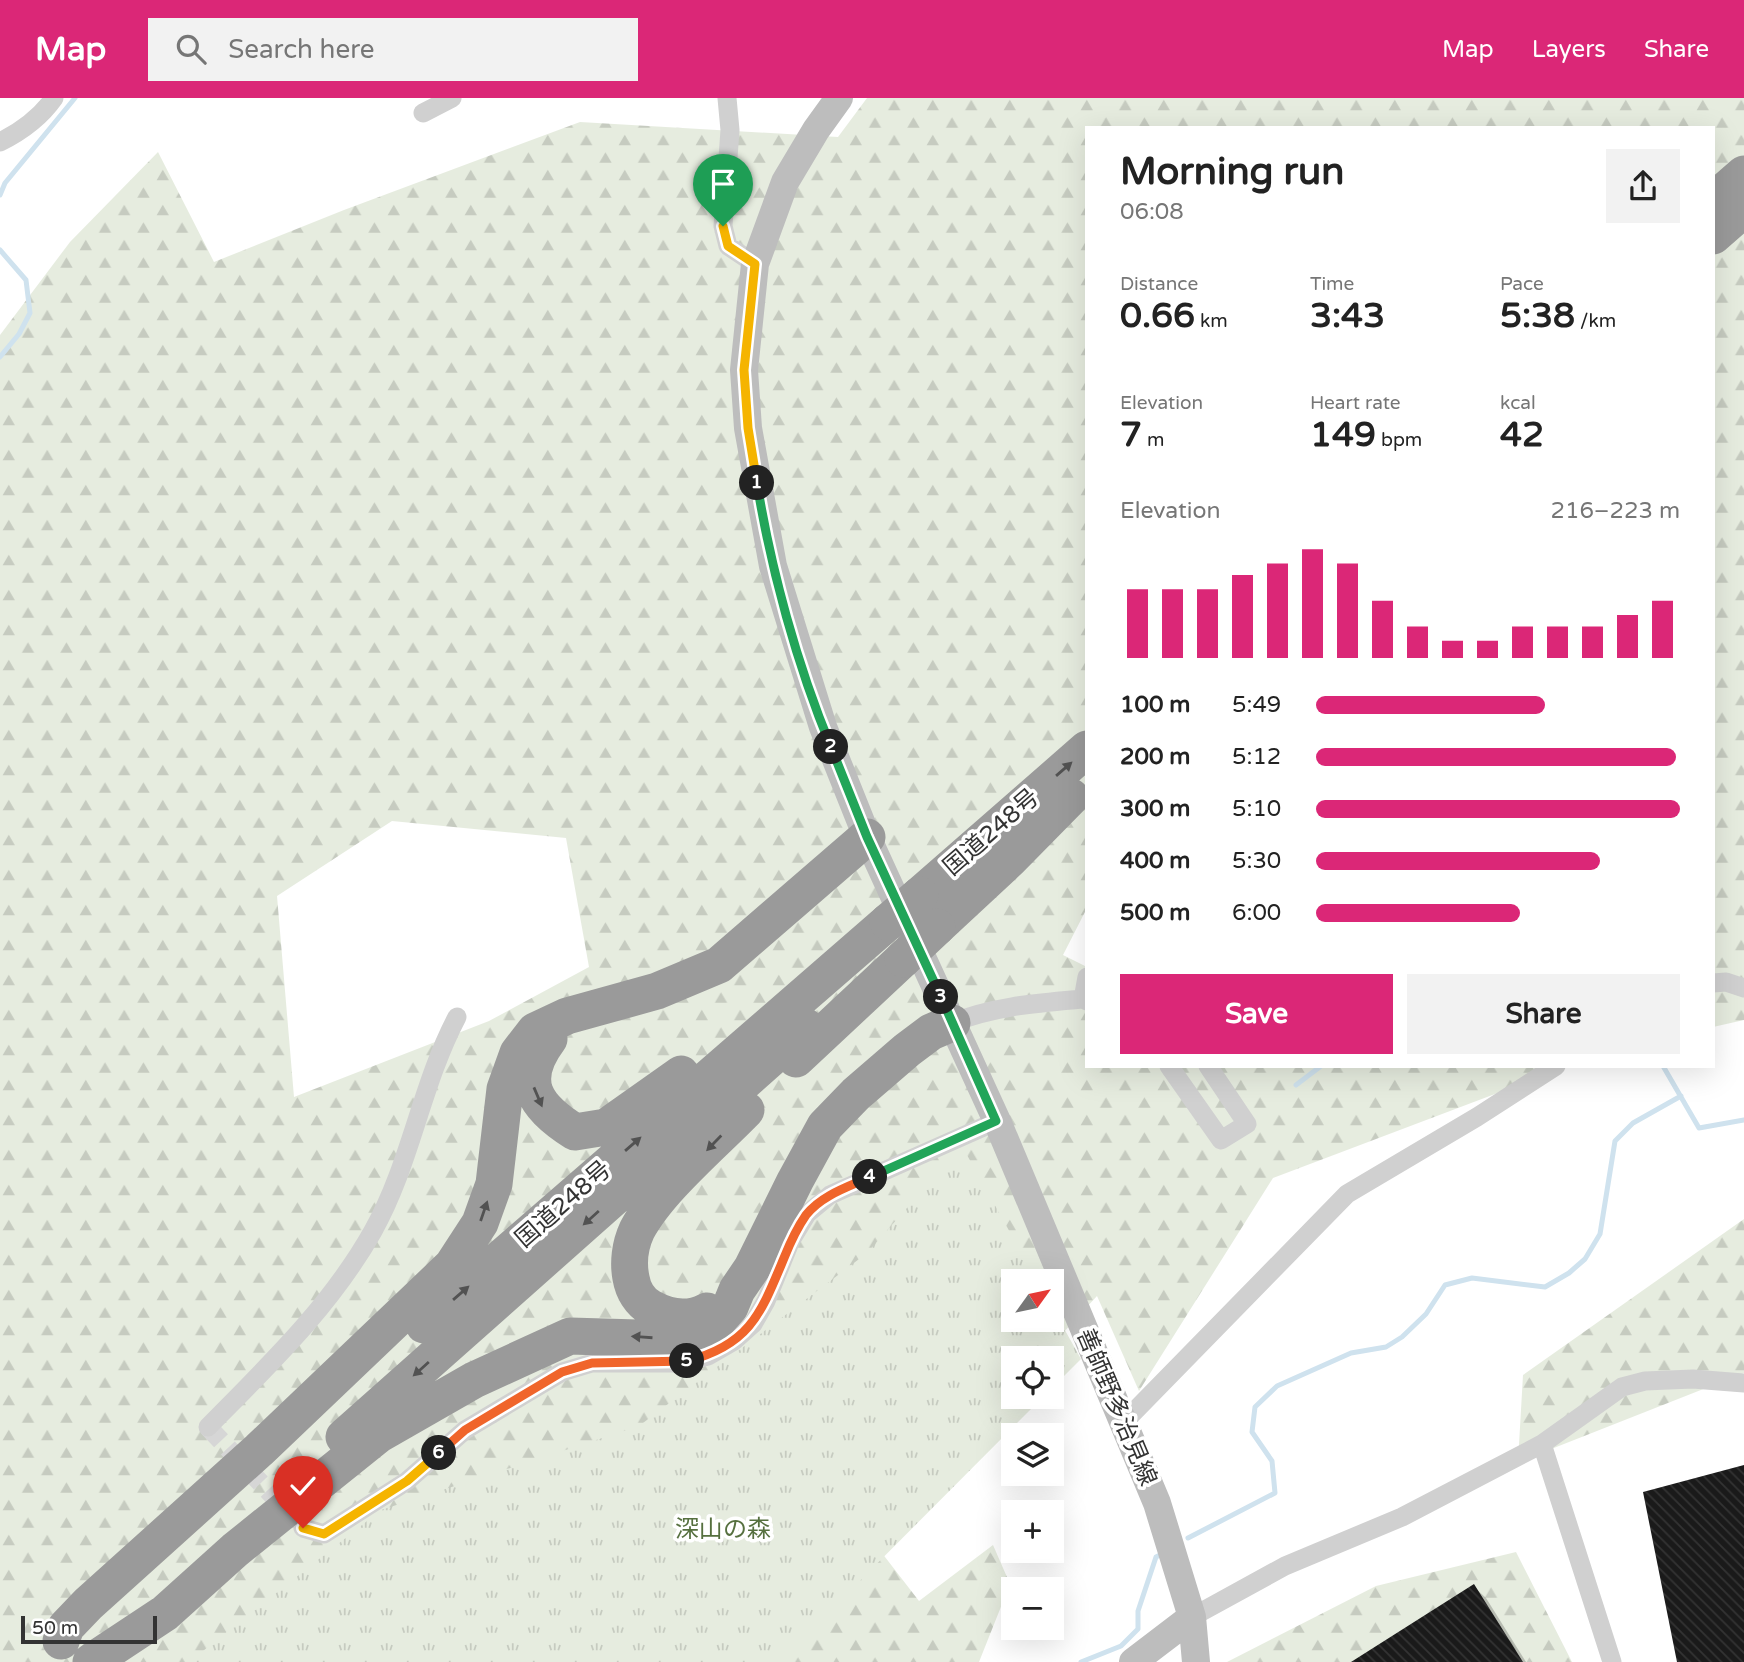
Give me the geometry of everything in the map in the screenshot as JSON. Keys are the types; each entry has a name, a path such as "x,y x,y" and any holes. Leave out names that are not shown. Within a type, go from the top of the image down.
{"highway":[{"path":"1715,199 1744,174"},
{"path":"1715,234 1744,209"},
{"name":"国道248号","path":"929,912 1085,751"},
{"name":"国道248号","path":"71,1657 892,939 1079,790"},
{"path":"867,837 719,965 657,991 567,1016 535,1031 517,1052 505,1089 494,1184 480,1223 452,1266 269,1440 88,1604 66,1627 71,1657 165,1613 235,1550 378,1435 462,1387 570,1336 671,1339 696,1334 715,1324 730,1307 737,1290 752,1268 794,1181 825,1126 856,1094 907,1049 931,1032 952,1023"},
{"path":"567,1016 536,1056 532,1076 534,1094 549,1114 575,1132 606,1127 677,1077 823,956 892,939"},
{"path":"737,1290 704,1313 685,1318 664,1315 643,1304 632,1284 628,1263 635,1233 652,1205 799,1056 892,939"}],"main road":[{"name":"善師野多治見線","path":"839,98 785,182 755,264 744,370 748,428 770,554 823,727 867,837 996,1121 1157,1503 1192,1617 1196,1662"},
{"path":"1133,1662 1192,1617"}],"street":[{"path":"0,142 18,133 36,119 54,98"},
{"path":"423,113 452,98"},
{"path":"727,98 730,130 723,226 728,246 755,264"},
{"path":"1715,983 1726,982 1744,988"},
{"path":"952,1023 974,1014 1016,1006 1085,1000"},
{"path":"208,1427 296,1338 335,1290 373,1230 401,1169 443,1045 457,1017"},
{"path":"1170,1068 1221,1140 1247,1124 1209,1068"},
{"path":"1123,1423 1347,1194 1477,1117 1553,1068"},
{"path":"303,1528 324,1534 407,1481 465,1430 562,1372 592,1363 680,1363 708,1356 734,1341 753,1324 766,1301 791,1240 807,1214 830,1195 996,1121"},
{"path":"1192,1617 1285,1566 1402,1517 1542,1444 1622,1387 1645,1381 1693,1379 1744,1383"},
{"path":"1542,1444 1612,1662"}],"green space":[{"path":"867,98 1744,98 1744,1020 1715,1027 1715,126 1085,126 1085,912 1063,955 1085,966 1085,1068 1564,1068 1273,1178 1139,1391 1097,1296 1064,1332 1064,1269 1001,1269 1001,1332 1064,1332 1051,1346 1001,1346 1001,1373 868,1535 919,1601 993,1545 1007,1577 1001,1577 1001,1607 979,1662 0,1662 0,335 70,242 158,152 214,262 344,210 580,122 838,137","holes":["392,821 566,838 589,967 489,1021 294,1097 277,896"]},
{"name":"深山の森","path":"962,1146 1030,1269 1001,1269 1001,1332 1064,1332 1064,1329 1081,1359 1064,1376 1064,1346 1001,1346 1001,1409 1031,1409 1017,1423 1001,1423 1001,1439 779,1662 189,1662 381,1510 639,1426 867,1253"},
{"path":"1744,1219 1744,1373 1518,1462 1523,1375"},
{"path":"1516,1552 1572,1662 1227,1662 1376,1586"}],"building":[{"path":"1744,1465 1744,1662 1677,1662 1643,1492"},
{"path":"1474,1584 1523,1662 1351,1662"}],"waterway":[{"path":"0,195 5,183 75,98"},
{"path":"0,250 26,280 30,313 19,334 0,357"},
{"path":"1296,1085 1318,1068"},
{"path":"1664,1068 1699,1128 1744,1120"},
{"path":"1188,1538 1275,1493 1272,1461 1252,1432 1255,1407 1277,1386 1351,1353 1386,1347 1402,1337 1426,1314 1445,1285 1472,1278 1545,1287 1569,1273 1585,1259 1600,1234 1615,1141 1633,1123 1681,1096"},
{"path":"1081,1662 1121,1646 1138,1629 1138,1611 1156,1557 1160,1555"}],"tunnel":[{"path":"208,1427 290,1514"}],"route":[{"path":"303,1528 324,1534 407,1481 465,1430 562,1372 592,1363 680,1363 708,1356 734,1341 753,1324 766,1301 791,1240 807,1214 830,1195 996,1121 867,837 823,727 796,644 773,566 748,428 744,370 755,264 728,246 723,226"}]}
